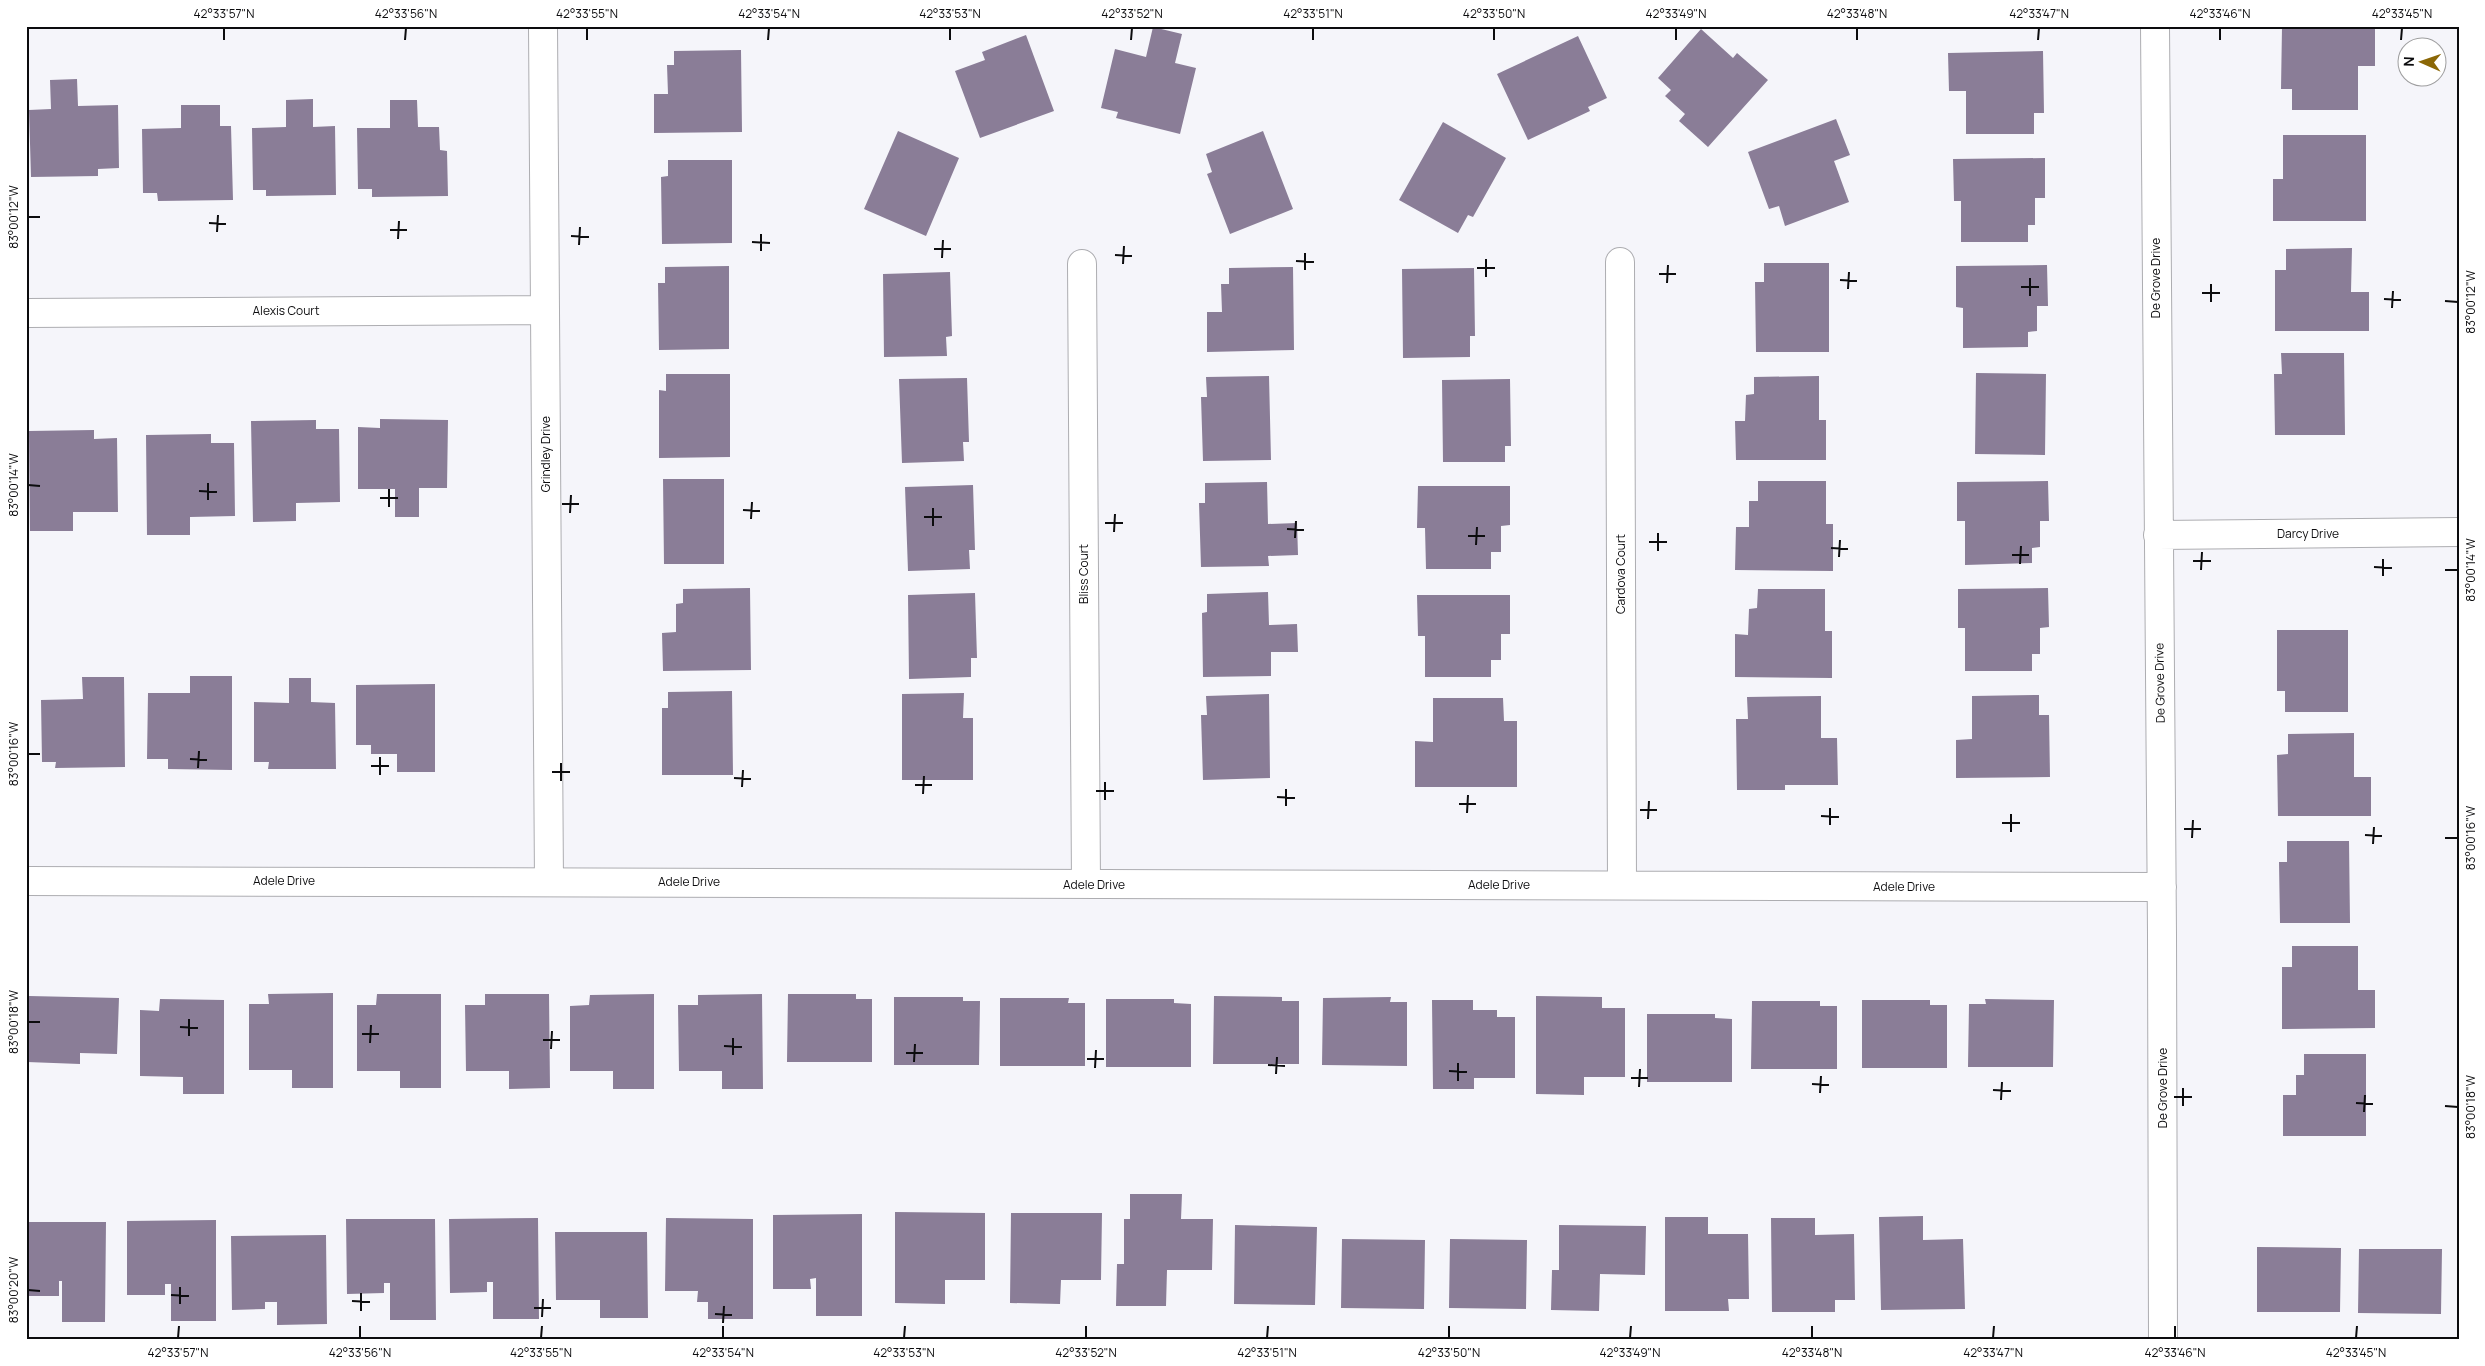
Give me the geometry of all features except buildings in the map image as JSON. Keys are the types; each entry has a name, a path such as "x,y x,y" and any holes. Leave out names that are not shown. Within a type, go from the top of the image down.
{"street":[{"name":"Grindley Drive","path":"543,26 549,882"},
{"name":"De Grove Drive","path":"2155,26 2162,887 2163,1340"},
{"name":"Cardova Court","path":"1620,262 1622,885"},
{"name":"Bliss Court","path":"1082,264 1086,884"},
{"name":"Alexis Court","path":"26,313 545,310"},
{"name":"Darcy Drive","path":"2158,535 2459,532"},
{"name":"Adele Drive","path":"26,881 2162,887"}]}
